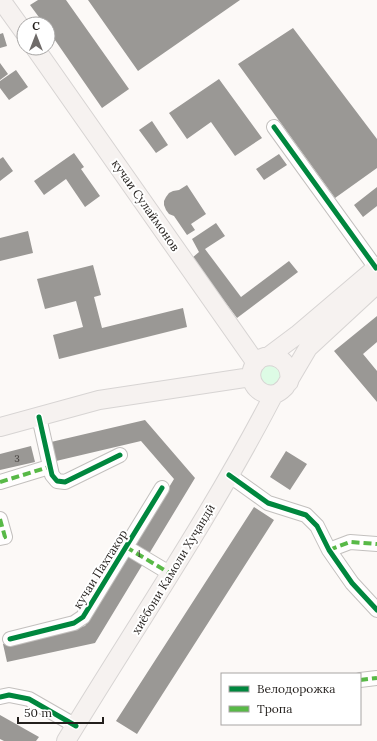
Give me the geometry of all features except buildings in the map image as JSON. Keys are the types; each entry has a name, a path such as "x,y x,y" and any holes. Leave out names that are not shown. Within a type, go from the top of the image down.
{"main road":[{"path":"1,0 16,21"},
{"name":"кучаи Сулаймонов","path":"41,56 257,370"},
{"path":"258,426 250,389 257,370 377,267"},
{"path":"257,370 256,388 268,394 280,392 289,382 308,348 377,284"},
{"path":"0,427 99,400 257,370 275,356 285,363 289,369 289,382"},
{"name":"хиёбони Камоли Хуҷандӣ","path":"66,741 171,574 258,426 274,394"}],"street":[{"path":"274,127 377,267"},
{"path":"38,417 52,475 57,481 65,482 120,455"},
{"path":"0,482 50,466"},
{"path":"229,475 268,503 306,515 317,526 330,550 352,583 377,610"},
{"name":"кучаи Пахтакор","path":"10,639 74,623 83,617 162,488"},
{"path":"0,518 5,537 0,538"},
{"path":"330,550 350,542 377,544"},
{"path":"126,547 171,574"},
{"path":"361,680 377,678"},
{"path":"0,697 9,695 29,699 76,726"}],"green space":[{"path":"265,364 278,366 281,375 278,382 273,385 268,386 260,380 259,371"}],"marked path":[{"path":"0,482 49,467"},
{"path":"0,519 5,537 0,538"},
{"path":"329,550 350,542 377,544"},
{"path":"126,547 171,574"},
{"path":"361,680 377,678"}],"cycle path":[{"path":"274,127 376,268"},
{"path":"39,417 52,475 57,481 65,482 120,455"},
{"path":"229,475 268,503 306,515 317,526 329,550 352,583 377,610"},
{"path":"10,639 74,623 83,617 162,488"},
{"path":"0,697 9,695 29,699 76,726"}]}
